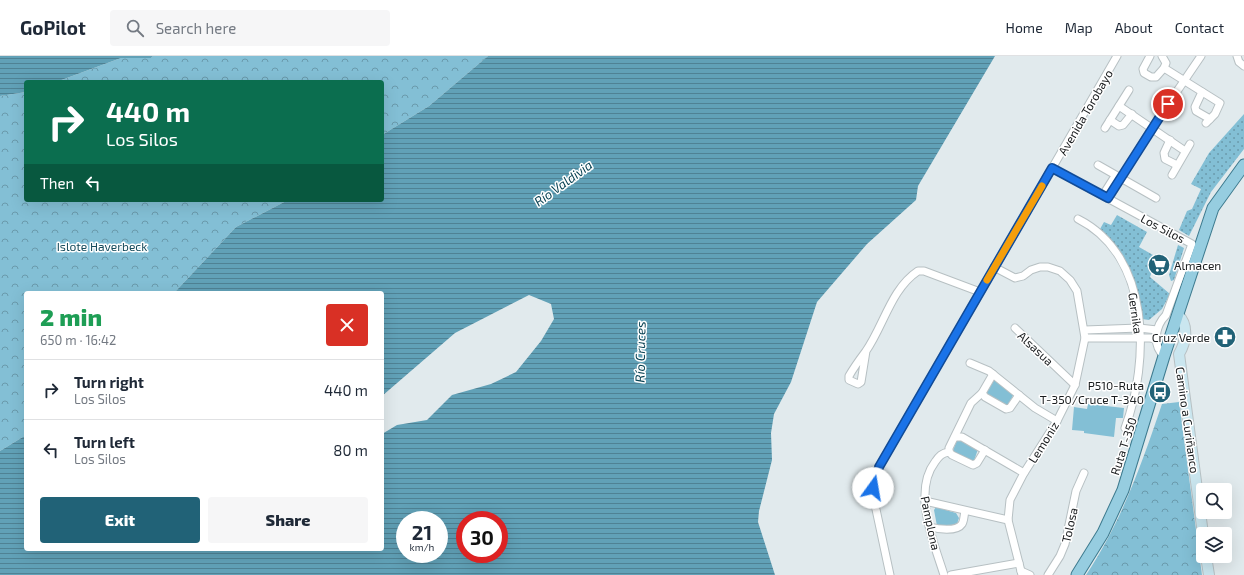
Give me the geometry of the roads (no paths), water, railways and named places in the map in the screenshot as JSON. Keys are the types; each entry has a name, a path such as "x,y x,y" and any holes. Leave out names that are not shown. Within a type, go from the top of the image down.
{"main road":[{"name":"Ruta T-350","path":"1077,575 1103,532 1123,490 1164,356 1213,208 1244,165"},
{"path":"1192,244 1213,208"}],"street":[{"name":"Avenida Torobayo","path":"890,575 874,500 875,477 879,467 1117,56"},
{"path":"1150,56 1143,69 1146,76 1156,77 1164,68 1166,63 1162,56"},
{"path":"1106,197 1117,177 1201,56"},
{"path":"1237,56 1239,62 1244,66"},
{"path":"1164,68 1220,103 1215,114 1208,121 1196,111 1195,107 1202,92"},
{"path":"1105,128 1129,90"},
{"path":"1119,106 1170,140 1188,147 1177,164 1172,176"},
{"path":"1110,120 1119,126 1123,126 1132,114"},
{"path":"1170,140 1164,155 1165,159 1177,164"},
{"name":"Los Silos","path":"1098,165 1156,198"},
{"name":"Los Silos","path":"1052,168 1192,244 1166,315 1160,322 1156,339"},
{"name":"Gernika","path":"1078,219 1102,235 1120,255 1132,286 1140,338 1136,389 1125,428"},
{"name":"Lemoniz","path":"994,268 1015,278 1023,276 1031,270 1040,267 1048,267 1060,271 1070,280 1077,291 1085,334 1075,384 1057,421 1024,473 1010,500 1008,520 1021,573 1030,575"},
{"path":"866,351 889,306 918,271 924,271 980,292"},
{"path":"1166,315 1178,315"},
{"name":"Camino a Curiñanco","path":"1178,315 1183,321 1185,334 1183,346 1179,354 1202,527"},
{"name":"Alsasua","path":"1015,328 1075,384"},
{"path":"1085,334 1139,328 1157,330"},
{"path":"1085,334 1156,339 1158,348 1164,356"},
{"name":"Camino a Curiñanco","path":"1164,356 1179,354"},
{"path":"970,363 989,371 1035,408 1057,421"},
{"name":"Pamplona","path":"944,575 930,527 925,501 925,486 930,469 941,455 949,452 971,403 982,393 993,374"},
{"path":"982,393 985,397 1006,409 1010,408 1019,395"},
{"path":"955,437 962,437 1024,473"},
{"path":"949,452 952,455 973,465 977,463 985,450"},
{"name":"Tolosa","path":"1048,575 1060,556 1065,544 1076,492 1084,473"},
{"path":"925,501 1008,520"},
{"path":"930,527 941,530 959,526 962,523 965,511"},
{"path":"950,575 974,573 1019,563"},
{"path":"1207,563 1209,575"}],"water":[{"path":"0,56 153,56 151,58 121,58 61,80 24,80 24,92 0,96"},
{"path":"488,56 995,56 918,186 916,200 867,244 817,302 791,382 774,414 771,433 772,460 759,511 758,522 775,575 0,575 0,451 24,436 24,551 384,551 384,433 397,425 427,420 452,395 491,384 516,372 541,341 554,319 551,304 529,295 455,333 384,394 384,291 176,291 236,227 284,202 384,202 384,134 429,106"}],"place":[{"name":"Almacen","path":"1159,265"},
{"name":"Cruz Verde","path":"1225,337"},
{"name":"P510-Ruta T-350/Cruce T-340","path":"1160,392"}],"water label":[{"name":"Río Valdivia","path":"563,183"},
{"name":"Río Cruces","path":"640,352"}],"park label":[{"name":"Islote Haverbeck","path":"102,246"}]}
